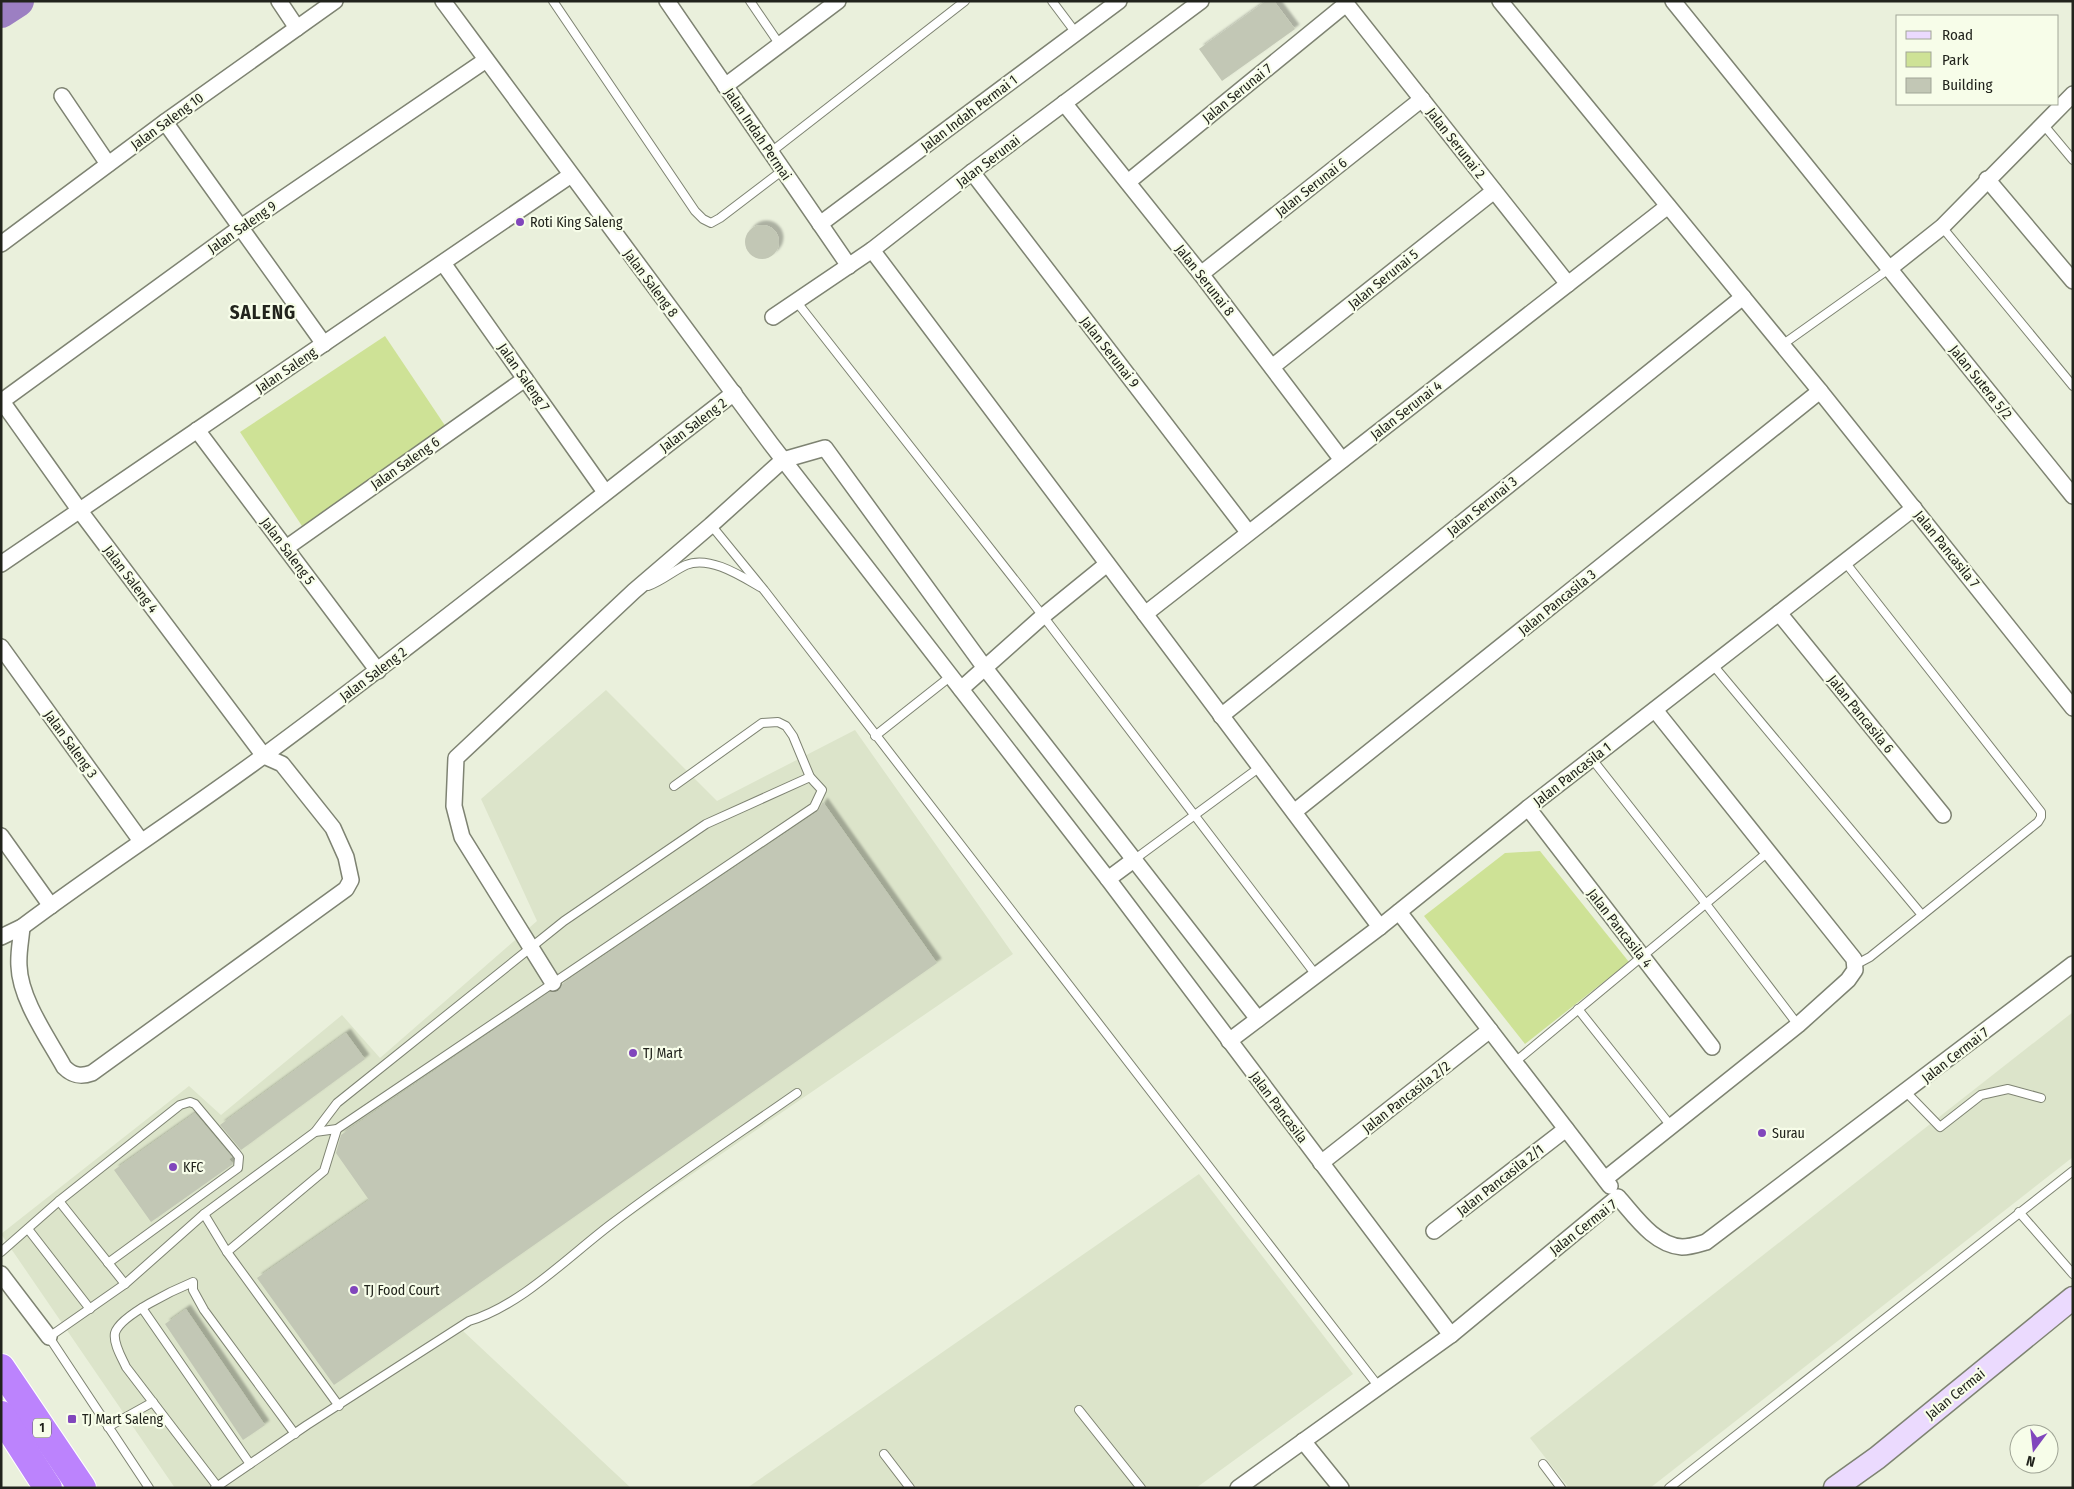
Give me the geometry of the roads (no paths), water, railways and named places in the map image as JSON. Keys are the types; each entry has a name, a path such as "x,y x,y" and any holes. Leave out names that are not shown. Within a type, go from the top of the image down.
{"highway":[{"name":"1","path":"1,1368 82,1488"},
{"name":"1","path":"1,1415 48,1488"}],"street":[{"path":"279,1 297,28"},
{"name":"Jalan Saleng 10","path":"1,244 165,122 335,1"},
{"name":"Jalan Saleng 8","path":"442,1 783,460 951,676"},
{"name":"Jalan Indah Permai","path":"668,1 848,266"},
{"name":"Jalan Indah Permai 1","path":"820,224 1119,1"},
{"name":"Jalan Serunai","path":"773,317 872,250 972,172 1200,1"},
{"name":"Jalan Pancasila 7","path":"1500,1 1820,391 2073,708"},
{"name":"Jalan Sutera 5/2","path":"1673,1 2073,496"},
{"path":"725,86 834,2"},
{"name":"Jalan Serunai 2","path":"1345,3 1568,284"},
{"name":"Jalan Serunai 7","path":"1128,182 1345,3"},
{"name":"Jalan Saleng 9","path":"2,401 241,227 486,60"},
{"path":"1889,269 1942,227 2042,123 2073,94"},
{"path":"62,96 108,164"},
{"name":"Jalan Serunai 6","path":"1201,274 1422,99"},
{"name":"Jalan Serunai 8","path":"1064,103 1201,274 1342,460"},
{"path":"165,122 324,344"},
{"name":"Jalan Serunai 9","path":"972,172 1248,532"},
{"name":"Jalan Saleng","path":"1,564 571,174"},
{"path":"1987,179 2073,281"},
{"name":"Jalan Serunai 5","path":"1272,367 1494,191"},
{"name":"Jalan Serunai 4","path":"1145,614 1668,206"},
{"path":"872,250 1380,927"},
{"name":"Jalan Saleng 7","path":"443,262 605,492"},
{"name":"Jalan Serunai 3","path":"1221,716 1743,297"},
{"name":"Jalan Saleng 6","path":"286,548 525,379"},
{"name":"Jalan Pancasila 3","path":"1294,812 1820,391"},
{"name":"Jalan Saleng 2","path":"1,937 22,927 141,841 264,756 378,671 734,393"},
{"name":"Jalan Saleng 4","path":"2,401 80,511 264,756"},
{"name":"Jalan Saleng 5","path":"197,430 378,671"},
{"path":"553,983 462,837 454,806 456,758 634,590 711,525 783,460 825,448 985,668 1258,1019"},
{"name":"Jalan Pancasila 1","path":"1230,1041 1380,927 1528,808 1914,508"},
{"path":"961,689 1043,616 1107,564"},
{"name":"Jalan Pancasila 6","path":"1778,613 1943,815"},
{"name":"Jalan Saleng 3","path":"1,648 141,841"},
{"name":"Jalan Pancasila","path":"951,676 1108,879 1451,1334"},
{"path":"1605,1179 1798,1025 1848,980 1855,970 1854,958 1655,710"},
{"path":"22,927 18,966 24,990 36,1018 64,1067 77,1076 85,1076 349,885 351,875 346,857 333,828 282,764 264,756"},
{"name":"Jalan Pancasila 4","path":"1528,808 1712,1047"},
{"path":"1,836 51,906"},
{"path":"1108,879 1135,859"},
{"path":"1399,912 1618,1197"},
{"name":"Jalan Cermai 7","path":"1238,1488 1451,1334 1618,1197 1644,1227 1657,1238 1682,1246 1706,1242 2073,964"},
{"name":"Jalan Pancasila 2/2","path":"1321,1163 1490,1030"},
{"name":"Jalan Pancasila 2/1","path":"1434,1231 1566,1129"},
{"path":"4,1283 48,1337"},
{"name":"Jalan Cermai","path":"1835,1488 1877,1458 2073,1298"},
{"path":"1303,1441 1341,1488"}],"lane":[{"path":"553,1 703,219 711,223 783,170"},
{"path":"750,1 780,45"},
{"path":"771,152 965,1"},
{"path":"1052,1 1076,33"},
{"path":"2042,123 2073,160"},
{"path":"1942,227 2073,386"},
{"path":"1782,345 1889,269"},
{"path":"796,300 1196,814 1316,975"},
{"path":"711,525 764,590 1378,1387"},
{"path":"1844,562 2041,812 2042,817 1870,957 1854,965"},
{"path":"634,590 653,584 688,564 712,564 731,571 764,590"},
{"path":"1713,665 1922,915"},
{"path":"875,736 951,676"},
{"path":"315,1132 337,1129 814,808 822,790 810,776 786,726 778,722 762,723 674,786"},
{"path":"1592,759 1798,1025"},
{"path":"1135,859 1260,767"},
{"path":"149,1488 48,1337 125,1284 204,1214 315,1132 337,1103 564,921 706,824 810,776"},
{"path":"1515,1062 1768,852"},
{"path":"1578,1009 1671,1126"},
{"path":"1906,1092 1940,1127 1981,1094 2008,1089 2040,1098"},
{"path":"295,1434 204,1310 192,1290 193,1282 172,1290 142,1308 118,1327 115,1339 126,1366 216,1487 469,1321 492,1314 513,1300 623,1215 796,1093"},
{"path":"1,1252 59,1200 185,1103 190,1102 199,1107 236,1153 239,1163 234,1172 108,1262"},
{"path":"227,1252 324,1171 337,1129"},
{"path":"1669,1488 2018,1212 2073,1171"},
{"path":"59,1200 125,1284"},
{"path":"2018,1212 2073,1274"},
{"path":"204,1214 227,1252 339,1406"},
{"path":"28,1228 90,1308"},
{"path":"142,1308 250,1464"},
{"path":"108,1426 153,1402"},
{"path":"1079,1410 1141,1488"},
{"path":"884,1454 910,1488"},
{"path":"1543,1464 1561,1488"}],"waterway":[{"path":"1,12 18,1"}],"place":[{"name":"Roti King Saleng","path":"520,222"},
{"name":"TJ Mart","path":"633,1053"},
{"name":"Surau","path":"1762,1133"},
{"name":"KFC","path":"173,1167"},
{"name":"TJ Food Court","path":"354,1290"},
{"name":"TJ Mart Saleng","path":"72,1419"}],"district":[{"name":"SALENG","path":"263,312"}]}
